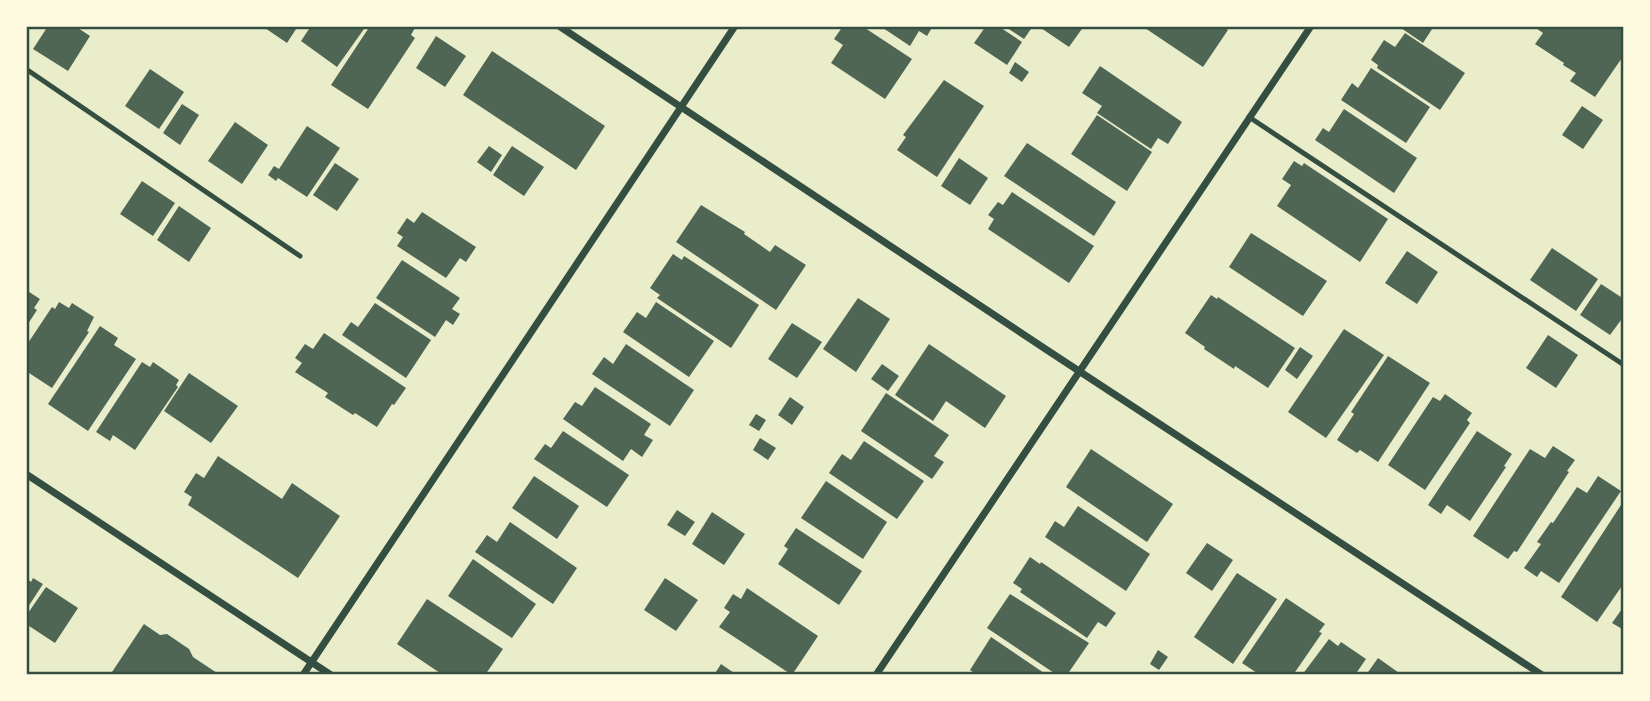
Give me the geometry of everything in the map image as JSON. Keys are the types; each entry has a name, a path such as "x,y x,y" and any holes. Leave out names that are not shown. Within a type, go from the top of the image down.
{"street":[{"path":"559,26 1542,675"},
{"path":"303,675 735,26"},
{"path":"876,675 1311,26"},
{"path":"26,474 331,675"}],"lane":[{"path":"26,69 300,256"},
{"path":"1250,117 1624,365"}],"building":[{"path":"48,26 75,26 90,36 68,71 33,49"},
{"path":"262,26 298,26 287,43"},
{"path":"311,26 360,26 364,29 337,67 301,41"},
{"path":"370,26 416,26 411,35 415,38 368,109 331,85"},
{"path":"843,26 862,26 912,59 885,99 831,63 843,45 834,39"},
{"path":"880,26 933,26 927,36 919,31 910,46"},
{"path":"986,26 998,26 1022,42 1007,65 974,43"},
{"path":"1004,26 1033,26 1024,39"},
{"path":"1038,26 1084,26 1069,47"},
{"path":"1142,26 1222,26 1228,30 1203,67"},
{"path":"1398,26 1434,26 1423,43"},
{"path":"1533,26 1624,26 1624,55 1595,97 1570,81 1576,73 1535,44 1543,33"},
{"path":"1405,33 1465,73 1440,110 1377,68 1378,65 1371,60 1384,40 1395,47"},
{"path":"436,36 466,56 445,87 416,68"},
{"path":"492,51 605,126 576,170 463,95"},
{"path":"1015,62 1029,72 1022,82 1009,73"},
{"path":"1100,66 1182,122 1168,144 1158,138 1151,149 1097,113 1102,106 1082,93"},
{"path":"1371,68 1430,107 1406,143 1341,100 1352,83 1358,88"},
{"path":"150,69 184,92 159,129 125,106"},
{"path":"944,80 984,106 937,177 897,150 906,137 903,135"},
{"path":"182,104 199,115 180,145 163,133"},
{"path":"1582,106 1603,120 1583,149 1562,135"},
{"path":"1344,109 1417,158 1394,193 1315,140 1323,128 1329,132"},
{"path":"1097,115 1152,152 1127,191 1071,154"},
{"path":"235,122 268,145 242,184 208,161"},
{"path":"307,126 340,148 307,197 278,178 276,181 268,175 274,166 279,169"},
{"path":"1027,143 1116,202 1094,236 1004,176"},
{"path":"489,146 502,155 491,172 477,162"},
{"path":"512,146 544,167 524,196 493,175"},
{"path":"959,158 988,178 970,205 941,186"},
{"path":"1294,161 1302,166 1304,163 1388,219 1360,262 1277,206 1291,185 1282,179"},
{"path":"335,163 359,179 337,211 313,195"},
{"path":"142,181 175,203 153,236 120,214"},
{"path":"1012,192 1094,246 1069,283 988,229 994,219 988,215 998,202 1003,205"},
{"path":"701,205 745,232 744,234 770,252 775,245 806,265 776,310 676,242"},
{"path":"179,206 211,228 189,262 157,240"},
{"path":"422,212 476,247 466,262 460,258 446,278 397,246 403,237 397,233 407,218 414,223"},
{"path":"1251,233 1327,281 1303,316 1229,267"},
{"path":"1552,248 1598,279 1576,311 1530,280"},
{"path":"1407,251 1438,272 1417,304 1385,283"},
{"path":"673,254 682,260 684,256 759,305 731,348 657,298 660,295 650,288"},
{"path":"402,260 460,298 452,309 460,314 453,325 446,320 435,337 376,298"},
{"path":"1601,284 1624,299 1624,316 1610,335 1580,315"},
{"path":"26,290 40,299 34,308 37,310 26,327"},
{"path":"1211,295 1295,348 1268,388 1235,366 1234,369 1185,333"},
{"path":"858,298 890,319 856,372 823,349"},
{"path":"59,302 69,308 72,303 94,317 87,331 89,332 52,388 26,371 26,346 52,307 55,309"},
{"path":"656,302 714,341 689,377 623,332 637,312 646,318"},
{"path":"375,303 431,340 406,378 342,335 351,322 358,327"},
{"path":"792,323 822,342 797,378 768,359"},
{"path":"100,326 118,338 114,345 136,359 88,431 48,404"},
{"path":"1344,329 1384,355 1326,438 1288,412"},
{"path":"324,333 406,388 377,427 325,397 328,393 295,372 302,363 295,358 305,344 313,349"},
{"path":"1548,335 1578,355 1556,388 1526,368"},
{"path":"626,344 694,390 670,426 592,374 604,357 613,364"},
{"path":"929,344 1006,396 985,428 946,401 933,421 895,395"},
{"path":"1300,347 1313,356 1297,379 1285,370"},
{"path":"1388,356 1430,383 1378,462 1337,440 1354,414 1351,412"},
{"path":"142,362 150,367 153,362 179,380 176,385 178,387 135,450 113,435 110,441 96,432"},
{"path":"882,364 899,376 888,391 871,379"},
{"path":"189,373 238,406 211,443 164,411"},
{"path":"595,387 651,424 644,435 653,440 642,457 631,449 623,461 563,419 575,402 582,406"},
{"path":"886,393 949,435 934,456 944,462 932,479 861,431"},
{"path":"1445,394 1472,413 1467,420 1470,423 1425,490 1388,465 1433,397 1440,401"},
{"path":"790,397 804,407 792,425 778,415"},
{"path":"756,414 766,420 759,431 749,425"},
{"path":"563,431 629,475 607,507 534,459 545,444 551,448"},
{"path":"1477,431 1512,454 1470,521 1447,505 1441,514 1428,505"},
{"path":"760,438 776,448 768,460 753,450"},
{"path":"864,441 924,481 897,519 829,473 842,454 851,460"},
{"path":"1553,446 1575,460 1517,552 1514,551 1508,559 1473,536 1530,449 1545,458"},
{"path":"1091,449 1173,504 1147,542 1066,487"},
{"path":"218,456 282,499 292,483 340,516 298,578 188,505 192,497 184,492 196,473 204,478"},
{"path":"534,476 579,506 557,539 512,508"},
{"path":"1598,476 1621,491 1559,583 1541,571 1537,577 1524,568 1541,544 1537,542 1577,487 1587,493"},
{"path":"826,481 887,522 863,559 801,518"},
{"path":"1621,505 1624,507 1624,583 1597,622 1561,597"},
{"path":"1078,506 1150,554 1126,591 1045,537 1055,521 1064,527"},
{"path":"677,510 695,522 685,536 667,525"},
{"path":"712,512 745,534 724,565 692,544"},
{"path":"510,522 577,568 553,604 475,552 487,535 497,542"},
{"path":"796,528 862,571 839,605 778,564 788,549 784,546"},
{"path":"1207,543 1233,560 1212,591 1186,573"},
{"path":"1030,557 1116,613 1106,627 1098,622 1087,638 1020,592 1022,589 1013,583"},
{"path":"473,559 536,604 512,638 448,596"},
{"path":"1237,573 1277,599 1233,664 1194,637"},
{"path":"26,578 31,582 33,578 43,584 26,610"},
{"path":"665,578 698,600 676,631 644,610"},
{"path":"46,587 78,608 55,643 26,624 26,616"},
{"path":"747,588 818,636 792,675 719,627 730,612 724,608 733,594 741,599"},
{"path":"1010,594 1089,643 1067,675 1057,675 987,628"},
{"path":"1286,598 1325,624 1319,632 1322,633 1293,675 1260,675 1242,663"},
{"path":"427,599 503,649 485,675 443,675 397,644"},
{"path":"1624,606 1624,630 1612,623"},
{"path":"144,624 160,635 167,634 189,649 193,657 220,675 110,675"},
{"path":"991,637 1047,675 977,675 970,670"},
{"path":"1329,639 1338,646 1341,642 1366,659 1355,675 1302,675"},
{"path":"1158,650 1168,657 1159,670 1150,664"},
{"path":"1378,658 1402,675 1366,675"},
{"path":"721,664 737,675 714,675"}]}
